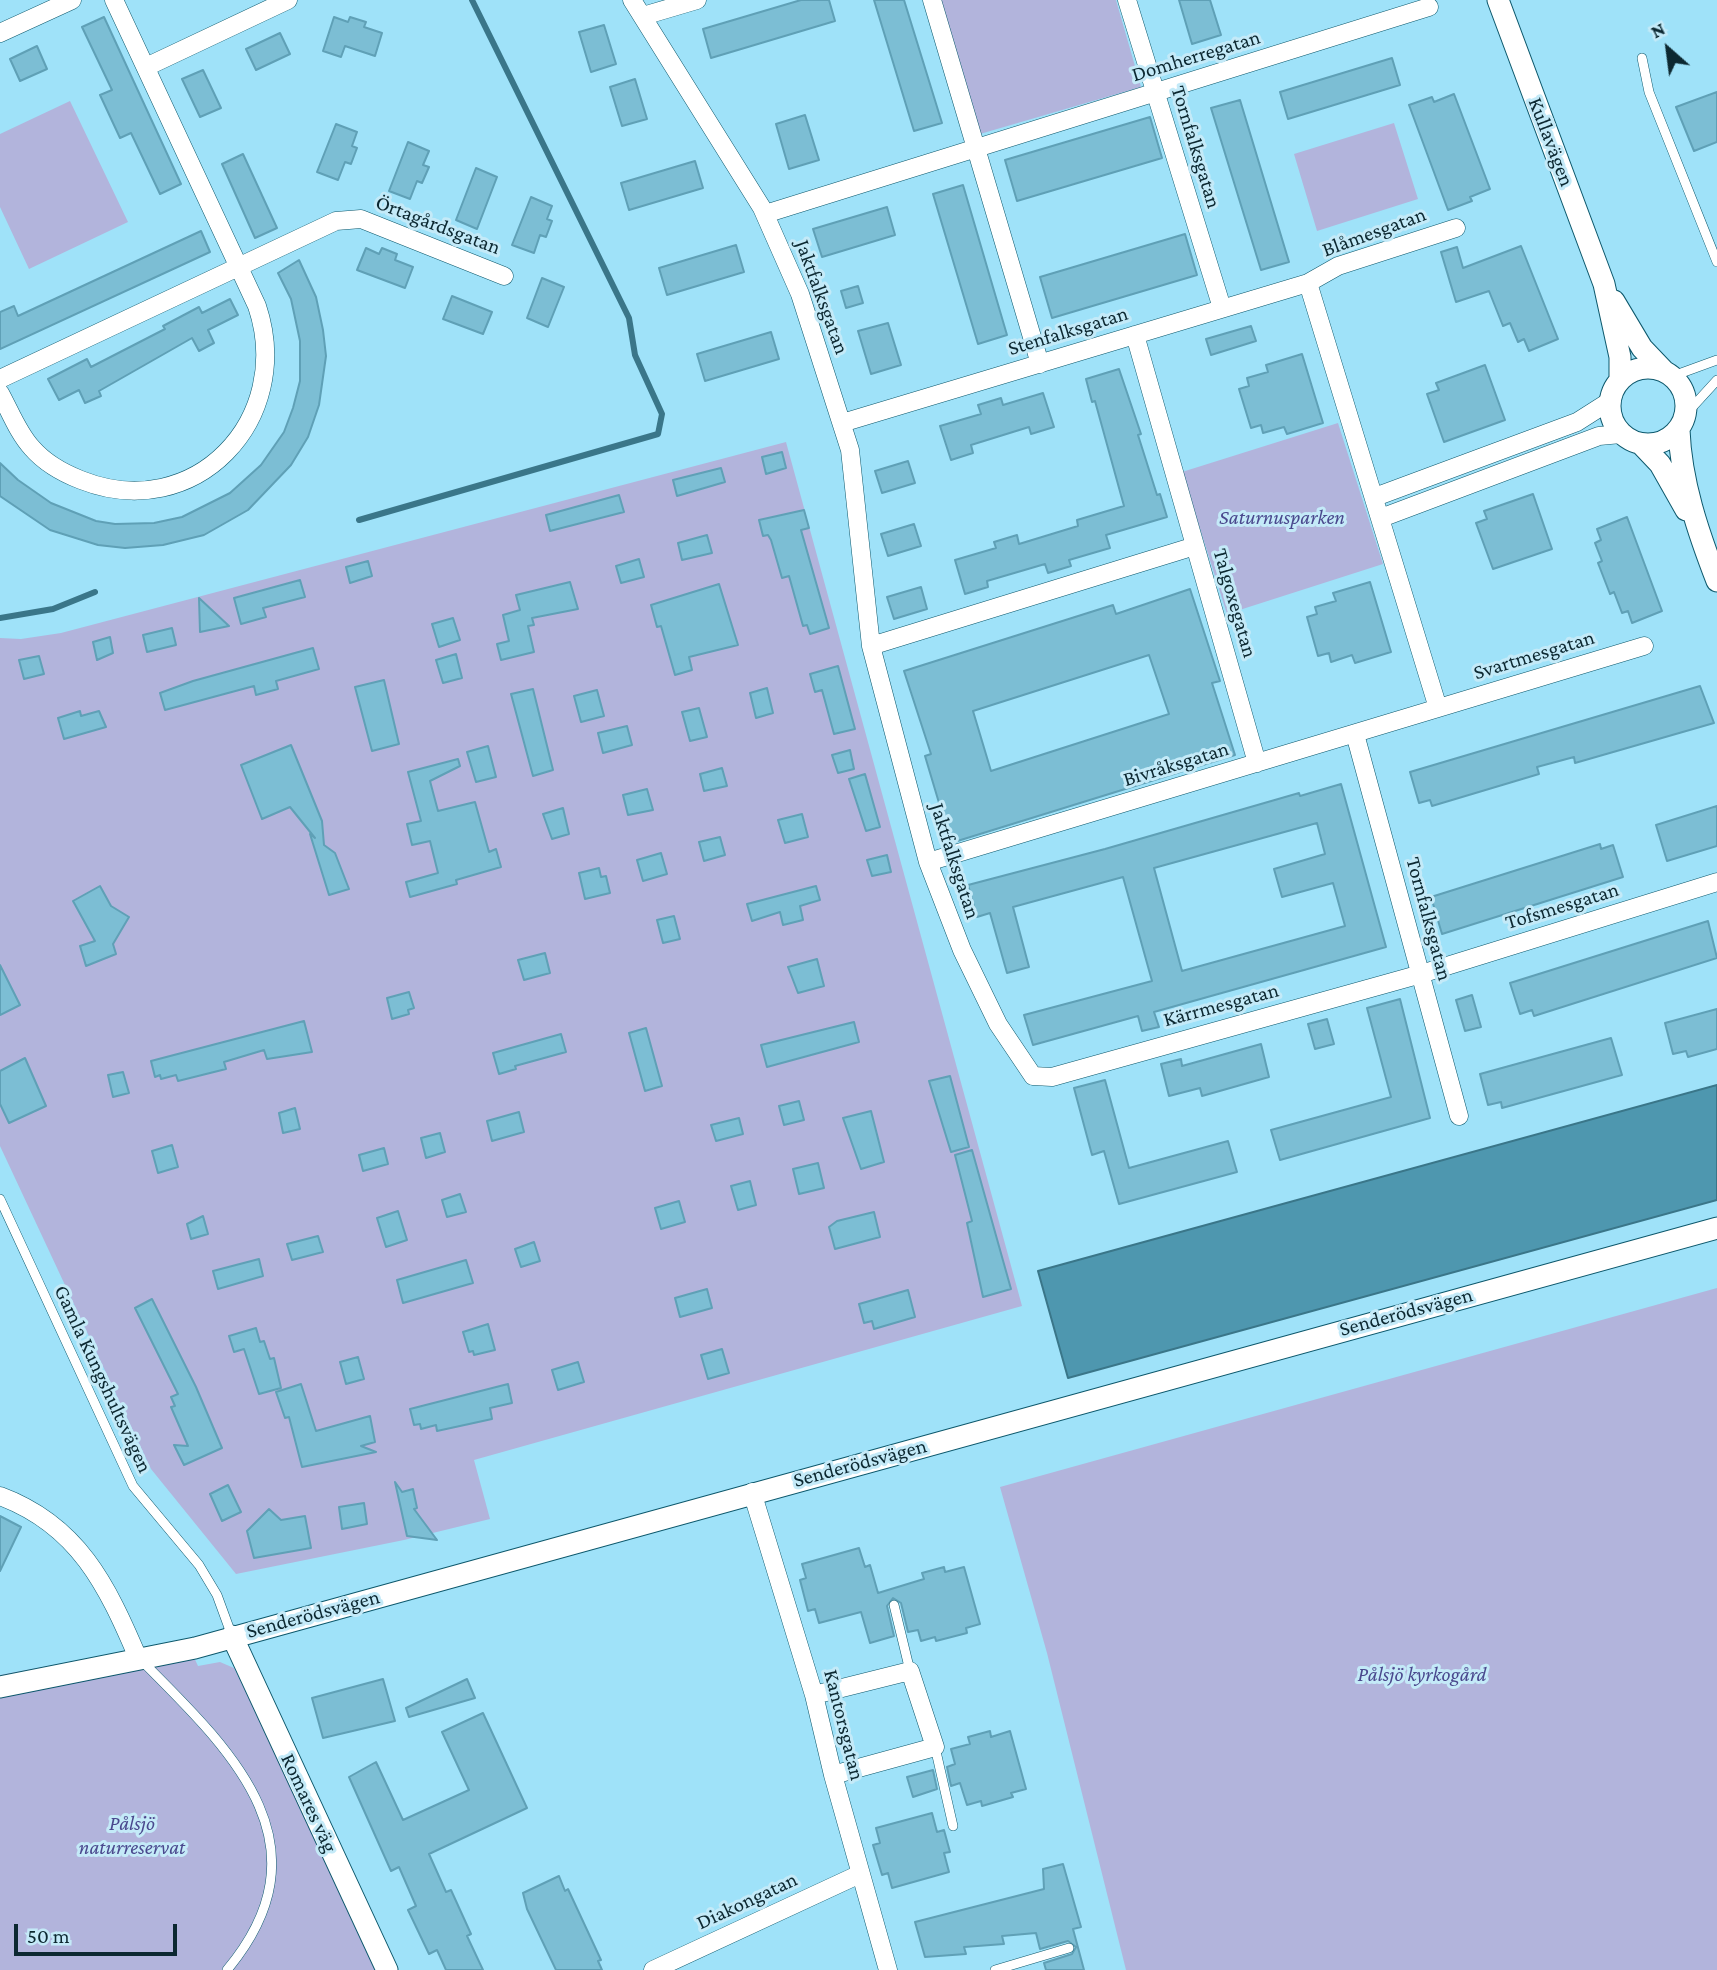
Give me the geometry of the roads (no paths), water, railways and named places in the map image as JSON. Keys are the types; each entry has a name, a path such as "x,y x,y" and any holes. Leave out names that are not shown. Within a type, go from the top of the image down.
{"street":[{"path":"0,33 72,0"},
{"path":"0,393 33,449 70,476 117,491 165,487 194,476 214,464 246,430 257,408 265,377 262,322 114,0"},
{"path":"146,67 288,0"},
{"name":"Jaktfalksgatan","path":"632,0 765,214 800,294 850,450 871,646 928,862 962,950 992,1011 1033,1076"},
{"path":"643,16 697,0"},
{"path":"932,0 1040,364"},
{"name":"Tornfalksgatan","path":"1127,0 1222,308"},
{"name":"Kullavägen","path":"1498,0 1604,284 1620,357 1620,380 1610,401"},
{"name":"Domherregatan","path":"765,214 1429,7"},
{"name":"Örtagårdsgatan","path":"0,379 336,221 361,219 504,276"},
{"name":"Blåmesgatan","path":"1308,283 1338,266 1456,228"},
{"path":"1308,283 1438,708"},
{"name":"Stenfalksgatan","path":"842,423 1308,283"},
{"name":"Kullavägen","path":"1604,284 1642,348 1685,393 1680,457 1698,530 1717,581"},
{"name":"Talgoxegatan","path":"1135,335 1257,763"},
{"path":"1620,380 1640,369 1668,373"},
{"path":"1375,497 1577,422 1610,401 1612,419 1621,434 1599,436 1381,518"},
{"path":"1641,444 1662,443 1683,422"},
{"name":"Kullavägen","path":"1621,434 1641,444 1660,464 1698,530"},
{"path":"871,646 1195,547"},
{"name":"Svartmesgatan","path":"1438,708 1644,646"},
{"name":"Bivråksgatan","path":"928,862 1438,708"},
{"name":"Tornfalksgatan","path":"1355,734 1458,1116"},
{"name":"Tofsmesgatan","path":"1421,974 1717,882"},
{"name":"Kärrmesgatan","path":"1033,1076 1052,1077 1421,974"},
{"name":"Senderödsvägen","path":"0,1687 195,1648 752,1492 1717,1228"},
{"name":"Kantorsgatan","path":"752,1492 814,1695 833,1775 888,1970"},
{"path":"0,1496 16,1502 67,1534 87,1559 124,1625 138,1658"},
{"name":"Romares väg","path":"232,1636 387,1970"},
{"path":"814,1695 910,1671 934,1747 833,1775"},
{"name":"Diakongatan","path":"653,1970 860,1874"}],"lane":[{"path":"1642,58 1649,92 1717,262"},
{"path":"1668,373 1717,360"},
{"path":"1683,422 1717,380"},
{"name":"Gamla Kungshultsvägen","path":"0,1199 133,1486 199,1565 217,1595 232,1636"},
{"path":"894,1605 910,1671"},
{"path":"138,1658 218,1743 250,1788 264,1815 272,1844 272,1876 265,1909 252,1939 227,1970"},
{"path":"934,1747 953,1826"},
{"path":"995,1970 1069,1948"}],"waterway":[{"path":"359,520 658,434 662,414 635,355 629,318 472,0"},
{"path":"0,618 53,609 95,592"}],"park label":[{"name":"Saturnusparken","path":"1282,518"},
{"name":"Pålsjö kyrkogård","path":"1422,1675"},
{"name":"Pålsjö naturreservat","path":"132,1836"}]}
